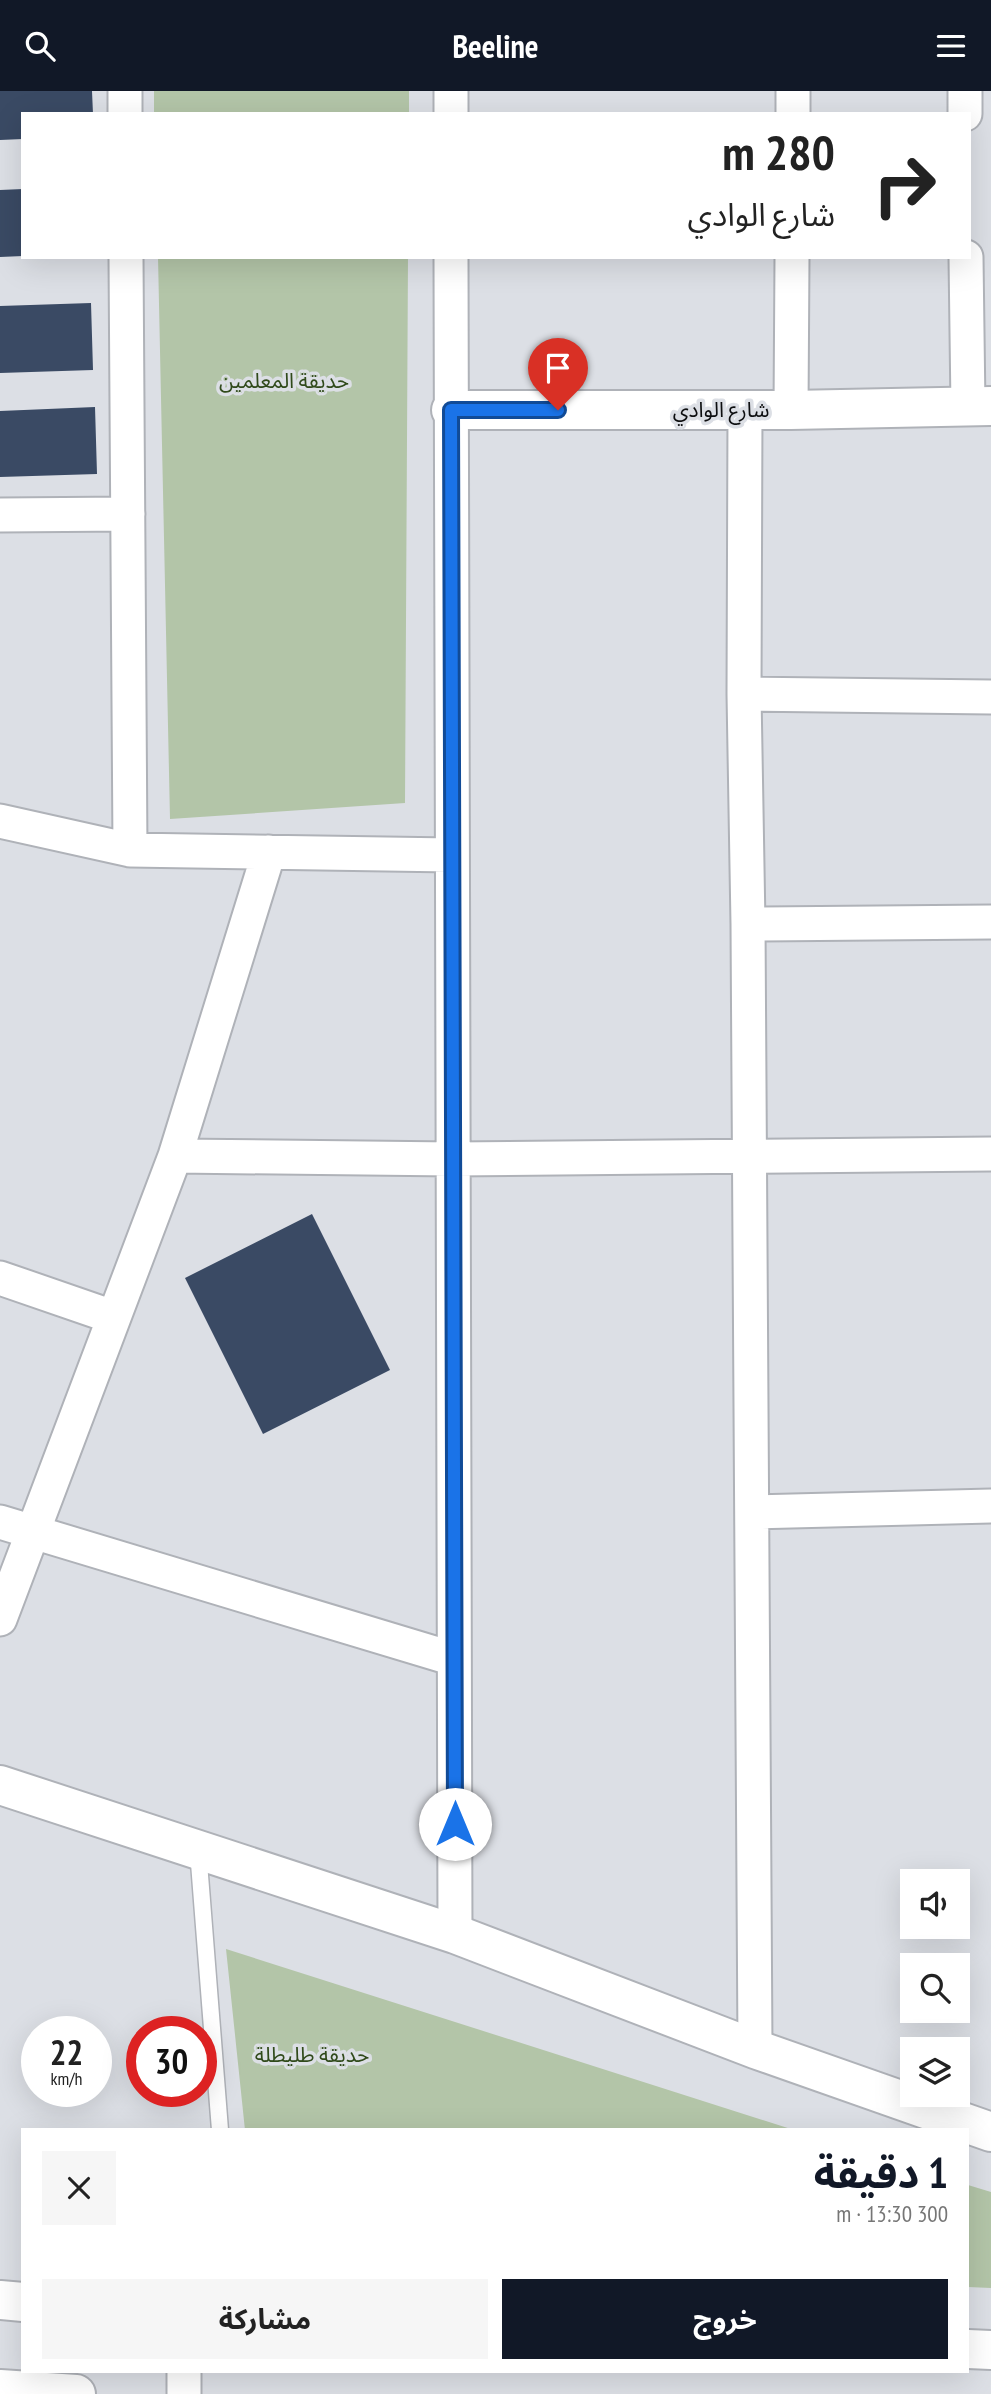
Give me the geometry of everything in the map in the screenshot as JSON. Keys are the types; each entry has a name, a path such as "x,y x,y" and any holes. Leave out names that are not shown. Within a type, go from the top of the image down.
{"street":[{"path":"125,91 125,112"},
{"path":"451,91 451,112"},
{"path":"793,91 793,112"},
{"path":"965,91 965,112"},
{"path":"126,259 130,849"},
{"path":"451,259 455,1934"},
{"path":"791,410 792,259"},
{"path":"967,259 979,406"},
{"name":"شارع الوادي","path":"451,410 745,411 979,406"},
{"path":"745,411 744,694 750,1156 755,2049"},
{"path":"0,515 128,513"},
{"path":"744,694 991,697"},
{"path":"0,821 130,849 452,855"},
{"path":"0,1619 175,1156 269,852"},
{"path":"748,923 991,922"},
{"path":"175,1156 453,1159 991,1154"},
{"path":"0,1278 113,1317"},
{"path":"752,1512 991,1506"},
{"path":"0,1522 454,1659"},
{"path":"0,1785 455,1934 755,2049 991,2132"},
{"path":"0,2300 21,2302"},
{"path":"969,2349 991,2350"},
{"path":"184,2373 184,2394"},
{"path":"0,2389 76,2394"}],"lane":[{"path":"198,1850 220,2128"}],"green space":[{"path":"154,91 409,91 409,112 154,112"},
{"name":"حديقة المعلمين","path":"158,259 408,259 405,803 170,819"},
{"name":"حديقة طليطلة","path":"226,1949 788,2128 245,2128"},
{"path":"969,2185 991,2192 991,2288 969,2287"}],"building":[{"path":"0,91 92,91 93,112 21,112 21,139 0,140"},
{"path":"21,189 21,256 0,257 0,190"},
{"path":"91,303 93,370 0,373 0,306"},
{"path":"95,407 97,474 0,477 0,411"},
{"path":"312,1214 390,1370 263,1434 185,1278"}],"route":[{"path":"455,1824 451,410 558,410"}]}
